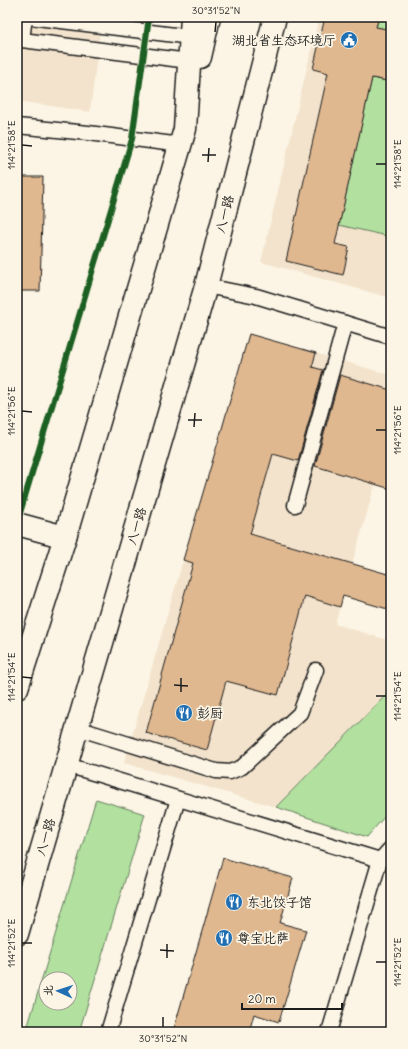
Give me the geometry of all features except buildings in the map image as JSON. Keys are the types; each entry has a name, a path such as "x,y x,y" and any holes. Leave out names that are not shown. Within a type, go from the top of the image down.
{"main road":[{"path":"17,688 65,537 183,137 209,17"},
{"name":"八一路","path":"249,116 259,17"},
{"name":"八一路","path":"17,934 206,286 275,17"},
{"path":"183,137 191,27"},
{"path":"17,524 65,537"}],"lane":[{"path":"25,17 22,40 189,61"},
{"path":"29,17 191,27"},
{"path":"17,126 88,133 183,137"},
{"path":"206,286 256,296 391,337"},
{"path":"296,505 345,323"},
{"path":"77,728 216,771 230,772 242,767 300,713 316,670"},
{"path":"67,765 380,860"},
{"path":"108,1032 178,799"},
{"path":"329,1032 380,860 391,848"}],"shaded area":[{"path":"17,17 102,17 90,112 17,101"},
{"name":"湖北省生态环境厅","path":"319,17 391,17 391,298 261,262"},
{"path":"249,334 391,375 391,429 335,624 391,641 391,690 276,807 124,763"}],"green space":[{"path":"379,17 391,17 391,30 376,27"},
{"path":"391,62 391,237 339,225 372,78 387,81"},
{"path":"391,690 391,809 367,837 276,807"},
{"path":"96,799 145,814 79,1032 26,1032 38,992 38,1011 78,1011 78,971 44,971"}],"cycle path":[{"path":"17,523 132,139 149,17"}],"place":[{"name":"湖北省生态环境厅","path":"349,40"},
{"name":"彭厨","path":"184,713"},
{"name":"东北饺子馆","path":"234,902"},
{"name":"尊宝比萨","path":"224,938"}]}
